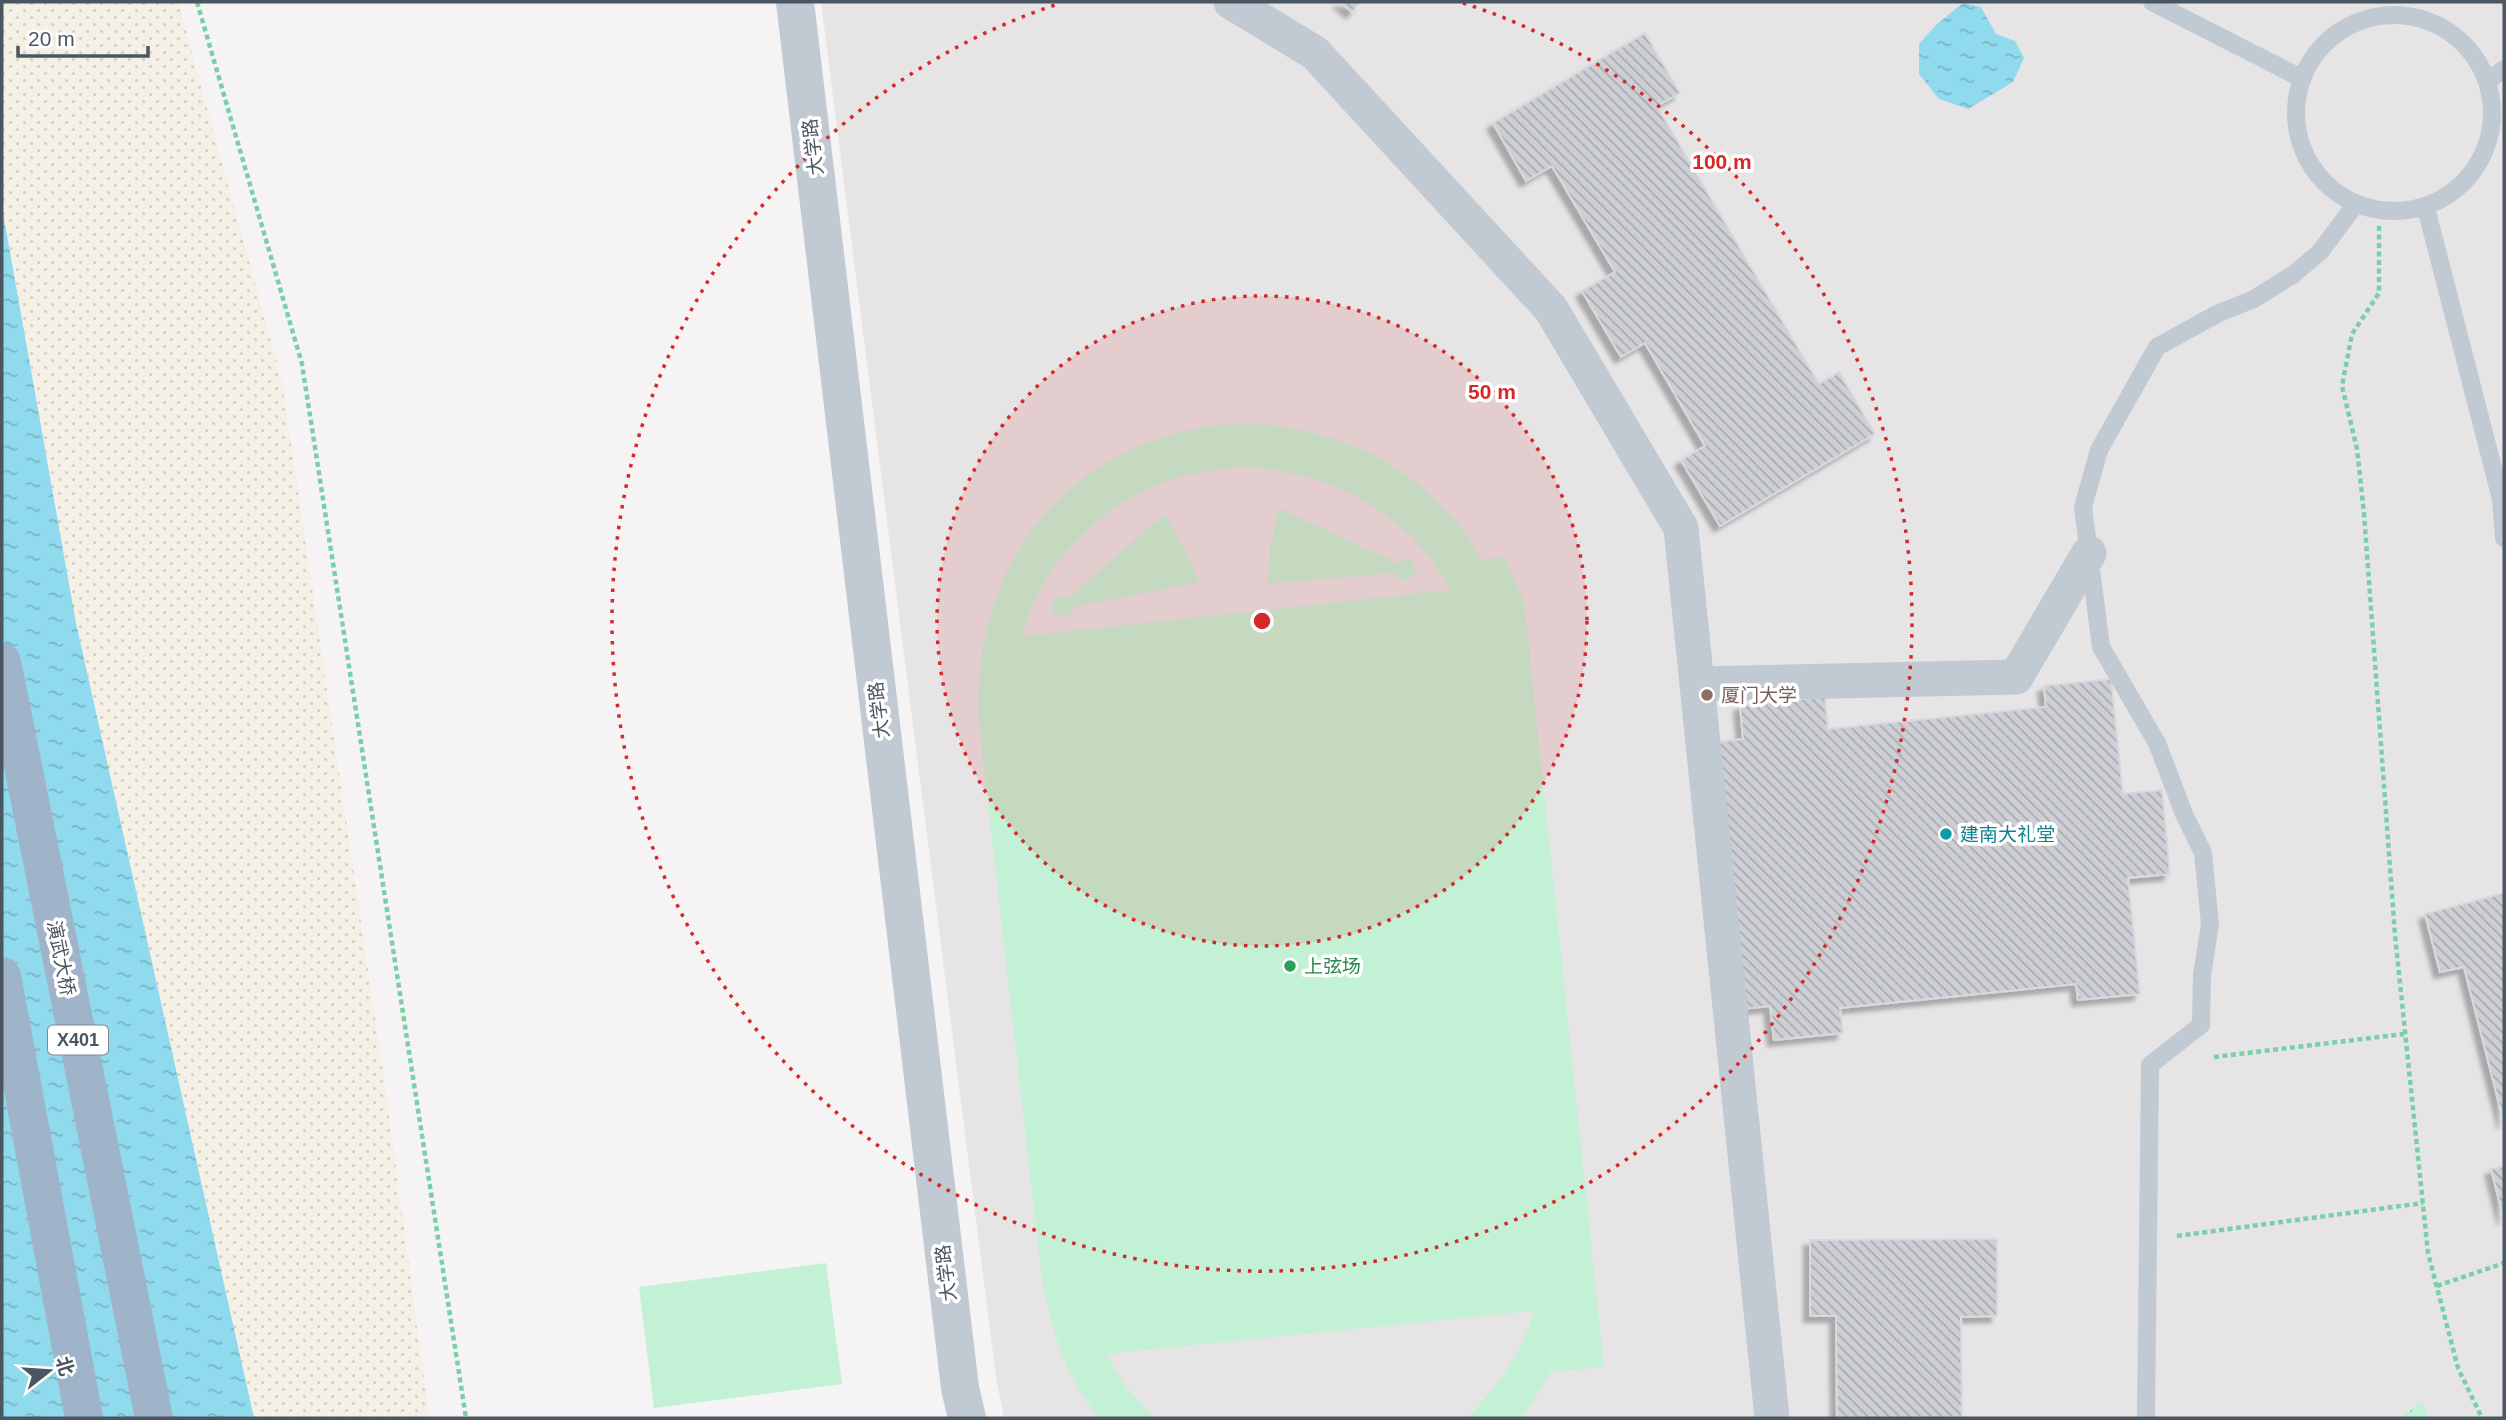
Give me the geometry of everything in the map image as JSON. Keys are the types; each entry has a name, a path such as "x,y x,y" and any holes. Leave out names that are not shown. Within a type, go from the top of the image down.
{"highway":[{"name":"演武大桥","path":"2,662 154,1418"},
{"path":"2,976 84,1418"}],"street":[{"name":"大学路","path":"795,2 960,1388 967,1418"},
{"path":"1231,2 1315,52 1551,309 1681,528 1772,1418"},
{"path":"1697,684 2016,677 2089,553"}],"lane":[{"path":"2152,2 2301,78"},
{"path":"2377,15 2412,15 2444,28 2471,50 2488,80 2496,144 2453,193 2426,208 2379,212 2355,205 2324,184 2303,152 2295,115 2301,78 2318,48 2345,26 2377,15"},
{"path":"2488,80 2504,69"},
{"path":"2146,1418 2150,1065 2201,1025 2202,975 2210,924 2203,853 2184,814 2157,743 2101,646 2083,507 2099,450 2157,347 2217,314 2254,299 2294,274 2320,252 2355,205"},
{"path":"2426,208 2501,499 2504,538"}],"path":[{"path":"197,2 302,364 466,1418"},
{"path":"2379,212 2379,293 2351,334 2342,386 2357,449 2364,513 2404,1034 2428,1253 2458,1368 2482,1418"},
{"path":"2150,1065 2404,1034"},
{"path":"2148,1240 2423,1203"},
{"path":"2437,1286 2504,1264"}],"shaded area":[{"name":"厦门大学","path":"821,2 2504,2 2504,1418 1004,1418 996,1377"}],"sand":[{"path":"2,2 178,2 282,382 388,1106 429,1418 254,1418 76,623 2,207"}],"green space":[{"path":"1244,423 1281,426 1350,445 1382,460 1412,479 1438,502 1462,529 1482,561 1504,556 1524,601 1604,1367 1551,1372 1522,1418 1467,1418 1508,1369 1523,1341 1534,1311 1106,1354 1126,1387 1155,1418 1100,1418 1078,1387 1055,1335 1042,1279 979,724 981,663 993,607 1014,557 1045,514 1084,478 1130,450 1184,432","holes":["1243,467 1275,470 1336,487 1390,518 1413,538 1433,562 1450,590 1023,636 1030,611 1042,586 1058,563 1076,541 1121,504 1145,490 1187,475"]},
{"path":"1279,508 1397,563 1403,559 1410,560 1416,569 1414,575 1406,581 1399,579 1394,573 1267,584 1271,545"},
{"path":"1165,514 1200,582 1074,607 1070,614 1064,617 1054,614 1051,607 1055,598 1069,597"},
{"path":"826,1263 842,1384 654,1408 639,1287"},
{"path":"2423,1401 2428,1418 2399,1418"}],"water":[{"path":"1963,3 1981,7 1996,34 2015,41 2024,58 2013,82 1968,109 1939,99 1919,74 1919,44 1937,24"},
{"path":"2,207 76,623 254,1418 2,1418"}],"building":[{"path":"1340,2 1360,2 1352,12"},
{"path":"1645,33 1680,93 1657,106 1819,384 1839,372 1875,434 1720,526 1681,460 1705,446 1645,343 1621,357 1582,291 1615,272 1552,166 1526,181 1493,123"},
{"name":"建南大礼堂","path":"2111,679 2123,794 2162,790 2170,874 2128,878 2140,994 2078,1000 2076,984 1840,1008 1843,1033 1774,1040 1770,1006 1743,1009 1716,742 1743,739 1740,705 1825,697 1828,729 2046,707 2044,686"},
{"path":"2504,893 2504,1123 2464,967 2440,972 2425,914"},
{"path":"2504,1166 2504,1219 2491,1169"},
{"path":"1997,1239 1997,1316 1961,1317 1962,1418 1837,1418 1836,1316 1810,1316 1810,1240"}],"place":[{"name":"厦门大学","path":"1707,695"},
{"name":"建南大礼堂","path":"1946,834"},
{"name":"上弦场","path":"1290,966"}]}
